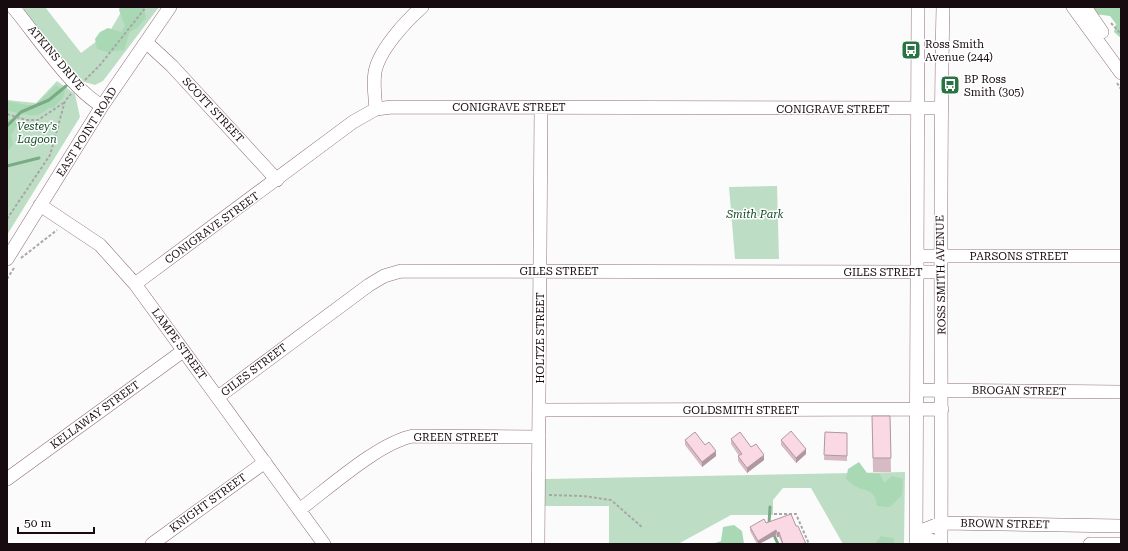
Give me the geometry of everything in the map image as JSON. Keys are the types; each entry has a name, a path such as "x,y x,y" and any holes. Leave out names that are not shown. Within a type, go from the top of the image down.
{"street":[{"name":"ATKINS DRIVE","path":"13,7 78,87 92,100 102,106"},
{"name":"EAST POINT ROAD","path":"13,262 40,205 102,106 170,7"},
{"path":"376,109 374,82 375,72 380,58 406,22 422,7"},
{"name":"ROSS SMITH AVENUE","path":"916,539 918,7"},
{"name":"ROSS SMITH AVENUE","path":"940,544 942,390 940,108 942,7"},
{"path":"1073,7 1121,73"},
{"path":"1085,7 1121,60"},
{"name":"SCOTT STREET","path":"146,42 172,66 277,180"},
{"name":"CONIGRAVE STREET","path":"135,284 277,180 353,122 376,109 392,107 940,108"},
{"name":"HOLTZE STREET","path":"538,544 540,437 541,108"},
{"name":"LAMPE STREET","path":"40,205 100,245 135,284 324,544"},
{"name":"PARSONS STREET","path":"918,256 1121,256"},
{"name":"GILES STREET","path":"218,397 347,301 384,276 401,271 941,272"},
{"name":"KELLAWAY STREET","path":"7,479 183,351"},
{"name":"BROGAN STREET","path":"917,390 1121,392"},
{"name":"GOLDSMITH STREET","path":"540,410 942,409"},
{"name":"GREEN STREET","path":"299,510 384,447 402,438 413,436 540,437"},
{"name":"KNIGHT STREET","path":"152,544 265,462"},
{"name":"BROWN STREET","path":"916,539 941,524 1121,526"},
{"path":"916,539 940,544"},
{"path":"1090,544 1121,544"}],"path":[{"path":"82,83 100,65 146,7"},
{"path":"1108,19 1121,34"},
{"path":"7,114 26,120 38,120 66,102 74,92"},
{"path":"7,219 50,155 66,102"},
{"path":"7,279 13,262 59,229 64,221"},
{"path":"539,495 583,496 611,500 643,528"},
{"path":"774,514 796,514 809,544"}],"green space":[{"path":"24,7 45,7 81,53 110,31 124,7 159,7 103,81 95,85 81,81 24,13"},
{"path":"120,7 144,7 146,18 137,28 130,32 124,50 107,52 97,49 95,39 100,32 108,28 121,32 125,26 119,10"},
{"path":"1089,7 1121,7 1121,38 1114,32 1116,24 1110,16 1095,14"},
{"name":"Vestey's Lagoon","path":"57,81 75,94 80,117 7,235 7,100 36,103"},
{"path":"56,85 65,91 63,98 53,108 48,108 39,115 29,115 7,111 7,101 35,105"},
{"path":"7,118 18,123 11,135 13,145 7,152"},
{"name":"Smith Park","path":"777,186 779,259 735,259 729,187"},
{"path":"859,462 867,473 880,474 884,483 892,476 903,479 902,495 890,507 877,506 875,498 872,494 857,487 846,479 848,469"},
{"path":"905,472 904,544 843,544 811,488 783,488 773,500 773,515 731,515 678,544 609,544 609,506 545,506 545,479"},
{"path":"734,525 742,531 744,544 712,544 721,541 723,527"},
{"path":"881,536 893,538 895,544 875,544"}],"building":[{"path":"872,416 890,416 891,458 873,458"},
{"path":"791,431 806,449 796,458 781,440"},
{"path":"695,432 705,445 709,442 716,451 702,462 685,440"},
{"path":"740,432 751,447 756,444 764,455 747,468 738,456 742,454 731,439"},
{"path":"825,432 847,433 847,456 824,455"},
{"path":"791,514 806,544 783,544 779,532 777,533 776,530 758,541 750,527 764,519 766,523"}],"waterway":[{"path":"7,126 21,112 49,100 66,86"},
{"path":"7,166 39,158"},
{"path":"769,524 770,507"},
{"path":"773,533 778,544"}],"place":[{"name":"Ross Smith Avenue (244)","path":"911,50"},
{"name":"BP Ross Smith (305)","path":"950,85"}]}
